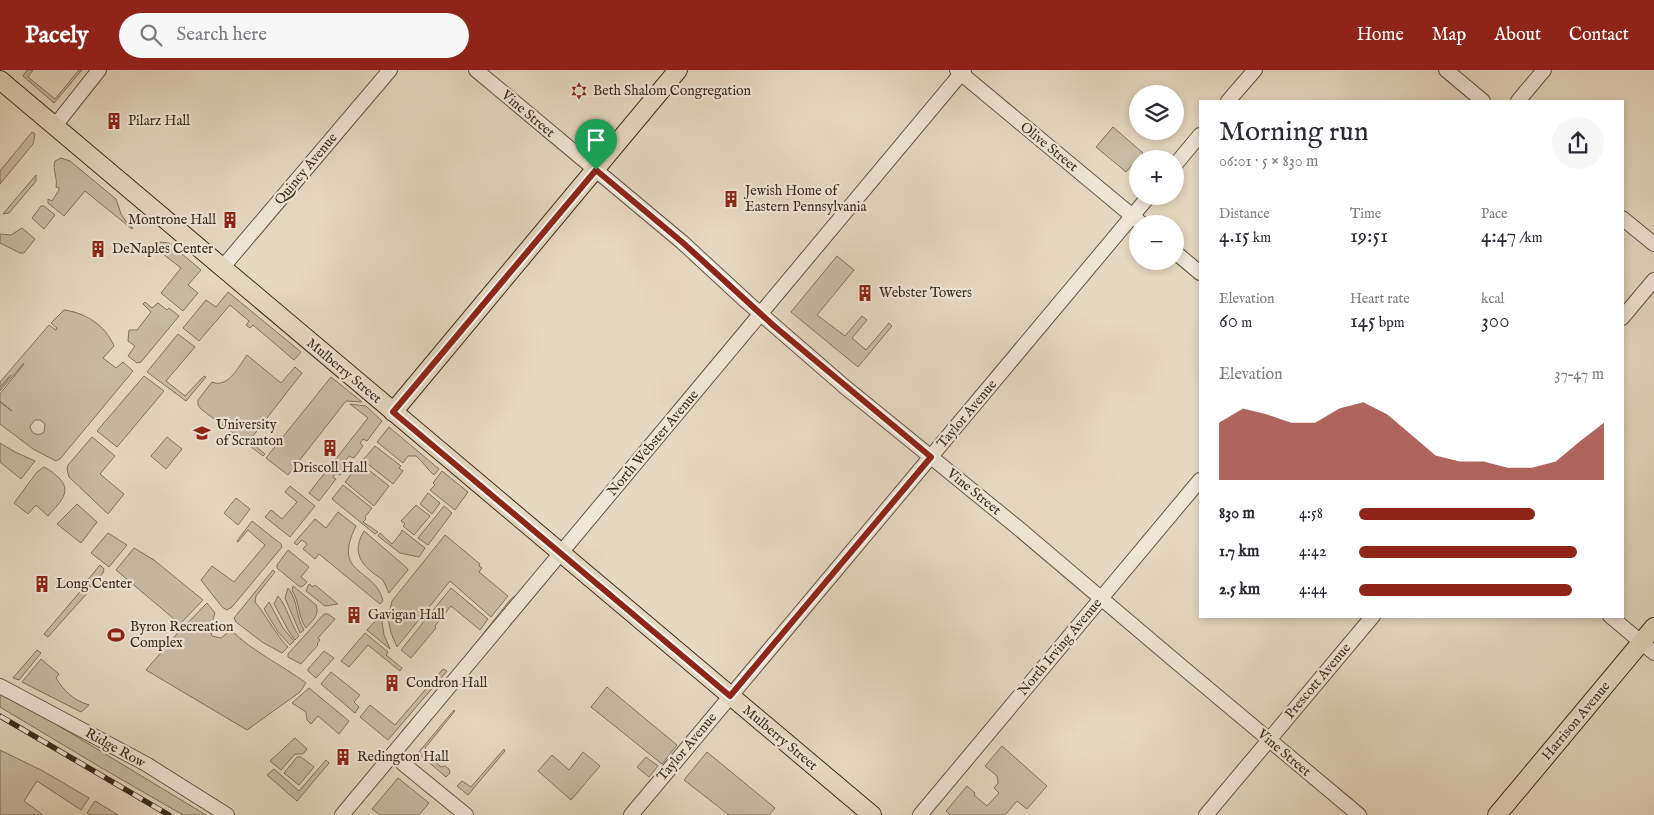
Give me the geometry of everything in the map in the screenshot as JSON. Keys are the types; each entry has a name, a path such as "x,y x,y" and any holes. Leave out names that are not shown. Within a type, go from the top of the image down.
{"main road":[{"path":"393,412 678,70"},
{"name":"Mulberry Street","path":"0,80 560,554 872,815"},
{"name":"Harrison Avenue","path":"1497,815 1648,647 1654,628"}],"street":[{"path":"54,126 99,70"},
{"name":"Quincy Avenue","path":"222,268 390,70"},
{"name":"Vine Street","path":"476,70 682,242 761,314 931,457 1018,527 1359,815"},
{"path":"1229,100 1254,70"},
{"path":"1446,70 1482,100"},
{"path":"1519,100 1544,70"},
{"name":"Olive Street","path":"961,71 1131,215"},
{"name":"North Webster Avenue","path":"342,815 761,314 961,71"},
{"path":"1184,154 1199,136"},
{"path":"1624,220 1654,244"},
{"name":"Taylor Avenue","path":"630,815 931,457 1129,229"},
{"path":"1184,260 1199,272"},
{"path":"1624,316 1654,280"},
{"name":"North Irving Avenue","path":"920,815 1199,481"},
{"name":"Prescott Avenue","path":"1206,815 1371,618"},
{"path":"1612,618 1648,647"},
{"name":"Ridge Row","path":"0,686 146,764 227,815"},
{"path":"393,754 466,815"}],"shaded area":[{"path":"27,70 33,70 28,77 55,99 79,70 82,70 54,103 23,76"},
{"path":"1113,127 1140,150 1129,150 1129,169 1126,172 1096,147"},
{"path":"32,132 35,134 33,144 0,184 0,171"},
{"path":"61,158 70,161 116,199 121,214 133,228 85,191 64,216 48,203 48,199 52,201 59,190 56,187 54,164 55,161"},
{"path":"36,175 36,181 9,213 3,214"},
{"path":"41,206 44,206 55,215 44,229 32,218"},
{"path":"22,228 35,239 24,253 20,253 0,243 0,234 11,235"},
{"path":"158,242 169,243 201,270 188,285 198,293 183,311 161,293 181,268 154,247"},
{"path":"837,256 854,270 817,315 845,336 862,316 867,320 852,338 866,350 889,323 892,326 858,367 791,312"},
{"path":"228,292 301,352 294,360 253,325 250,328 246,325 249,321 230,305 199,341 183,328 206,300 216,307"},
{"path":"145,302 152,308 158,303 167,310 169,308 179,316 141,362 137,363 128,356 135,346 128,341 129,330 137,330 151,312 143,304"},
{"path":"64,310 80,314 94,321 105,332 114,346 103,358 116,368 123,362 133,371 60,459 56,461 33,449 0,424 0,402 12,411 0,401 0,394 24,364 0,391 11,375 0,387 0,382 49,325 56,330 57,328 51,323","holes":["35,420 40,420 45,424 44,432 35,434 30,426"]},
{"path":"178,334 195,347 166,381 185,396 204,376 206,377 186,401 147,372"},
{"path":"247,355 281,383 295,367 302,373 249,441 265,454 263,456 198,405 198,400 212,382 218,383 228,379"},
{"path":"144,376 164,391 117,447 97,431"},
{"path":"331,377 362,402 346,401 288,475 266,458"},
{"path":"350,404 366,406 382,421 367,441 363,439 360,443 363,446 354,458 349,456 346,460 350,463 340,475 336,473 333,477 336,479 319,501 309,493 368,418"},
{"path":"389,427 439,469 434,475 416,456 408,456 403,463 377,442"},
{"path":"92,437 115,456 100,474 124,494 108,514 69,477 67,469 68,465"},
{"path":"167,437 182,449 166,469 151,456"},
{"path":"0,443 35,461 21,479 0,462"},
{"path":"375,446 401,466 399,468 403,471 393,484 363,460"},
{"path":"360,463 389,486 374,506 345,482"},
{"path":"44,467 64,484 64,494 48,516 36,505 28,514 14,503 37,472"},
{"path":"442,471 468,492 455,510 430,490 435,485 433,483"},
{"path":"343,485 372,508 363,522 378,532 375,534 332,499"},
{"path":"290,486 315,506 290,537 265,517 271,510 282,519 297,502 285,492"},
{"path":"428,493 440,503 432,514 420,504"},
{"path":"236,498 250,509 238,525 224,513"},
{"path":"77,504 97,522 81,543 57,524"},
{"path":"416,505 430,516 414,535 403,526 405,524 401,521"},
{"path":"444,506 452,513 428,545 418,538"},
{"path":"338,512 356,526 350,542 349,554 351,563 379,590 383,601 380,604 319,554 315,559 303,549 307,544 302,540 297,545 294,543 315,519 326,528"},
{"path":"252,521 281,544 282,547 232,607 227,610 222,607 201,580 212,566 234,582 265,545 248,530 237,541"},
{"path":"402,530 425,548 419,557 400,553 378,536 380,533 392,544"},
{"path":"364,531 408,570 389,593 382,579 374,574 360,558 358,548"},
{"path":"108,533 127,545 109,567 91,553"},
{"path":"445,535 480,564 479,566 482,568 479,572 508,596 491,617 450,581 397,647 388,619 392,601"},
{"path":"134,548 154,560 203,600 180,624 116,570"},
{"path":"288,550 309,567 301,577 307,582 303,586 300,587 277,568 277,565"},
{"path":"100,565 104,569 103,573 91,587 85,583"},
{"path":"273,570 275,572 256,596 255,602 288,647 282,653 262,642 236,622 234,618"},
{"path":"309,584 313,587 315,585 338,604 325,606 306,591"},
{"path":"293,586 316,605 316,615 306,628 292,590"},
{"path":"84,587 89,591 48,637 44,634"},
{"path":"288,588 294,598 299,620 304,630 300,633 285,598"},
{"path":"451,588 488,619 480,630 451,606 435,626 436,628 411,658 401,650"},
{"path":"521,591 401,736 401,732 435,694 510,600"},
{"path":"278,596 299,636 295,640 274,604"},
{"path":"269,602 283,628 294,641 290,645 278,632 264,609"},
{"path":"207,603 215,613 210,630 212,636 221,638 231,630 249,645 306,683 300,692 247,730 146,670"},
{"path":"324,614 328,614 335,619 318,638 320,640 318,645 301,664 288,657 288,654"},
{"path":"381,615 384,635 390,649 367,630"},
{"path":"365,633 388,652 386,655 402,668 400,671 368,645 349,667 341,661"},
{"path":"37,650 41,653 19,680 13,678"},
{"path":"324,651 334,658 316,678 308,669"},
{"path":"41,659 59,674 56,678 66,691 74,698 89,705 81,712 22,682"},
{"path":"443,669 447,671 388,740 360,717 370,705 395,725"},
{"path":"331,672 360,695 354,702 359,707 355,713 321,684"},
{"path":"607,687 677,745 662,764 591,707"},
{"path":"309,688 349,721 339,734 318,716 311,724 307,720 306,712 292,703"},
{"path":"0,691 206,815 183,815 0,707"},
{"path":"454,710 425,748 433,756 432,759 441,767 445,766 449,769 450,773 446,777 418,753"},
{"path":"295,738 307,749 303,754 295,754 281,770 270,761"},
{"path":"1002,746 1047,786 1027,809 1017,801 1005,815 950,815 946,811 967,786 987,806 999,793 994,788 998,783 997,776 985,766"},
{"path":"504,749 505,751 468,795 457,786 462,781 471,787"},
{"path":"0,750 43,771 89,798 81,810 37,781 24,801 43,815 0,815"},
{"path":"583,752 600,766 571,800 538,771 552,755 569,770"},
{"path":"707,752 775,808 769,815 729,815 684,780"},
{"path":"297,757 301,757 314,767 299,785 284,773"},
{"path":"646,757 658,766 649,777 637,767"},
{"path":"326,760 329,763 297,801 267,775 274,769 299,791"},
{"path":"398,778 429,803 419,815 380,815 372,809"},
{"path":"95,801 118,815 90,815 87,813"}],"railway":[{"path":"0,716 169,815"}],"place":[{"name":"Beth Shalom Congregation","path":"579,91"},
{"name":"Pilarz Hall","path":"114,121"},
{"name":"Jewish Home of Eastern Pennsylvania","path":"731,199"},
{"name":"Montrone Hall","path":"230,220"},
{"name":"DeNaples Center","path":"98,249"},
{"name":"Webster Towers","path":"865,293"},
{"name":"University of Scranton","path":"202,433"},
{"name":"Driscoll Hall","path":"330,448"},
{"name":"Long Center","path":"42,584"},
{"name":"Gavigan Hall","path":"354,615"},
{"name":"Byron Recreation Complex","path":"116,635"},
{"name":"Condron Hall","path":"392,683"},
{"name":"Redington Hall","path":"343,757"}],"route":[{"path":"596,170 682,242 746,302 845,387 931,457 730,696 393,412 596,170"}]}
